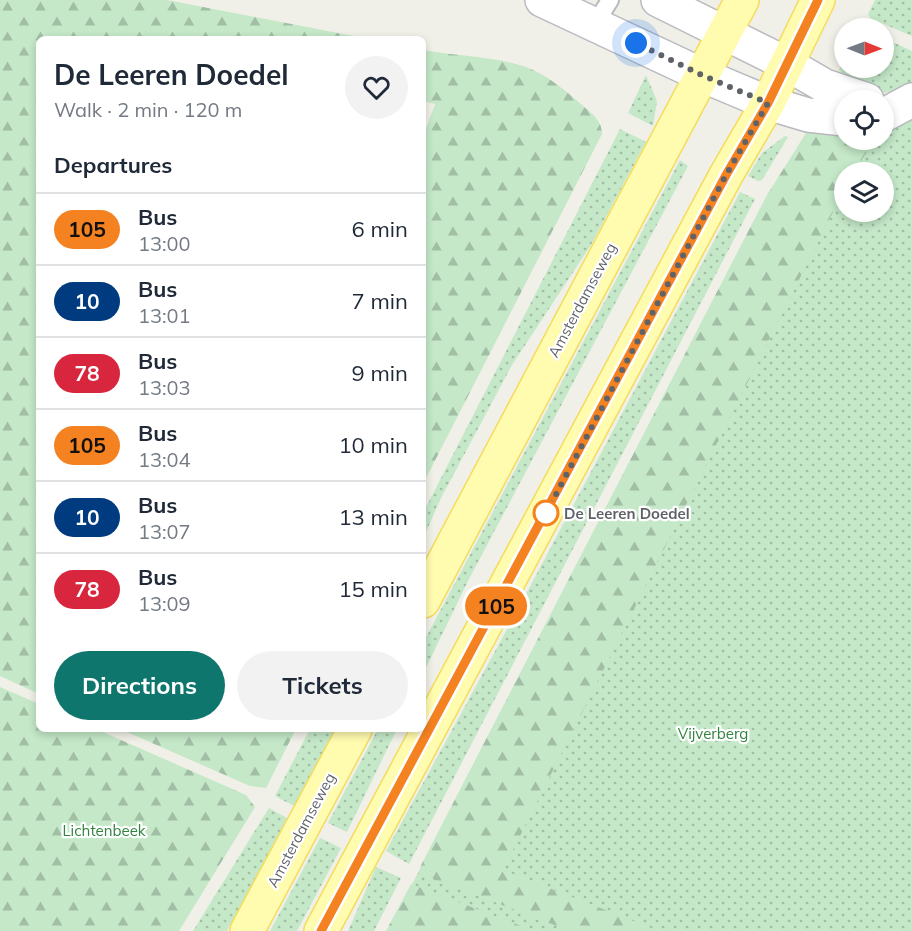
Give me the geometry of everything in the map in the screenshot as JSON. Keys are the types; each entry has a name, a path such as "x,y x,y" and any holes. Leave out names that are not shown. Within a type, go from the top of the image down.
{"main road":[{"path":"542,0 602,12 704,76 768,103 808,116 834,118"},
{"path":"658,0 726,32 825,86 837,90"},
{"name":"Amsterdamseweg","path":"426,595 704,76 742,0"},
{"path":"321,931 726,175 768,103 818,0"},
{"name":"Amsterdamseweg","path":"247,931 353,732"}],"green space":[{"path":"0,0 167,0 353,36 36,36 36,693 0,676"},
{"path":"875,0 912,0 912,36 894,28 894,18 870,18 868,14"},
{"path":"894,43 912,51 912,87 894,91 873,90 848,78 894,78"},
{"path":"426,50 509,62 533,70 559,86 593,114 602,129 602,134 426,478 426,129 435,104 426,102"},
{"path":"646,75 657,101 653,126 628,113"},
{"name":"Vijverberg","path":"912,114 912,931 388,931 767,196 834,147 834,150 894,150 894,122"},
{"path":"620,129 646,142 591,245 512,365 440,500 426,532 426,507"},
{"path":"812,129 834,129 834,150 868,150 860,162 834,162 834,210 503,870 659,931 570,931 426,876 420,867 767,195 806,133"},
{"path":"785,136 788,137 762,180 758,181 748,176 762,153"},
{"path":"680,160 688,166 468,581 426,668 426,637"},
{"path":"740,192 755,199 409,864 386,851"},
{"name":"Lichtenbeek","path":"0,687 36,703 36,732 103,732 246,795 255,807 179,931 0,931"},
{"path":"127,732 294,732 266,788 250,786"},
{"path":"308,732 333,732 294,806 275,796"},
{"path":"376,732 396,732 347,832 328,823"},
{"path":"269,808 287,818 227,931 193,931"},
{"path":"320,838 341,848 297,931 270,931"},
{"path":"376,867 401,878 374,931 348,931"},
{"path":"411,884 534,931 386,931"}],"bus line":[{"name":"105","path":"321,931 726,175 768,103 818,0"}],"place":[{"name":"De Leeren Doedel","path":"546,513"}],"route":[{"path":"546,513 726,175 768,103 704,76 636,43"}]}
